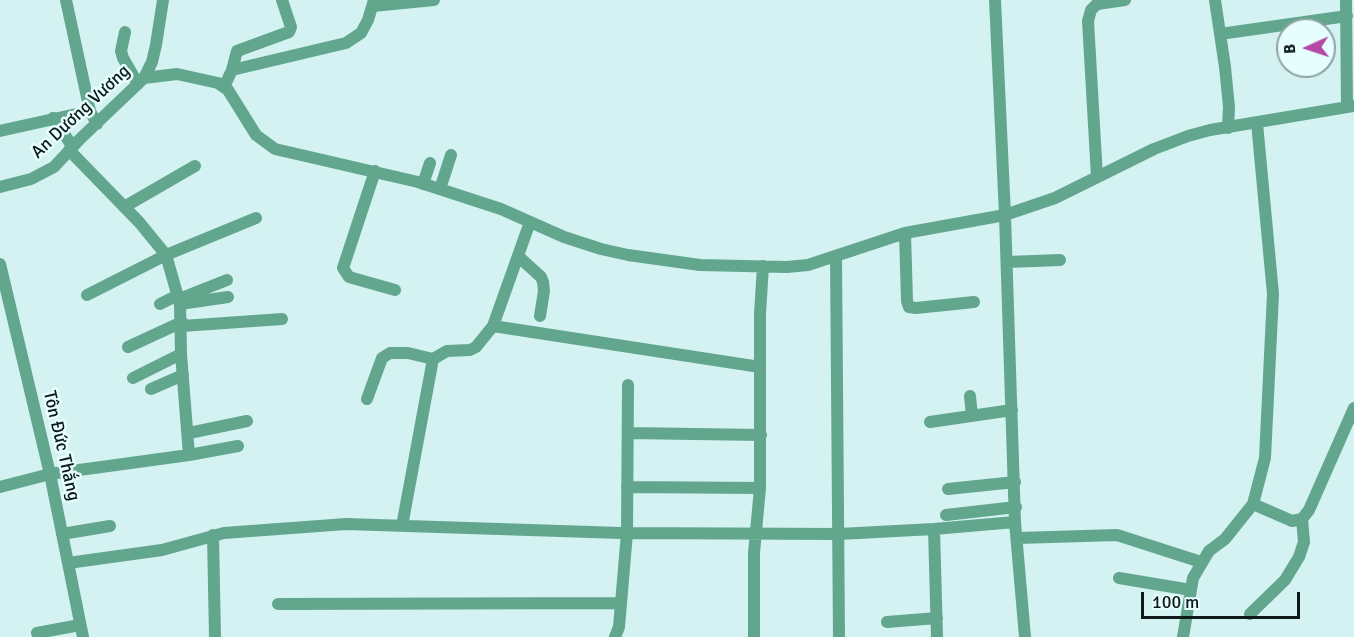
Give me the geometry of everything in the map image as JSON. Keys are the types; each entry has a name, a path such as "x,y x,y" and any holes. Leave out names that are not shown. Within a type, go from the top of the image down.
{"street":[{"path":"66,0 90,111 97,123"},
{"name":"An Dương Vương","path":"0,187 31,179 54,167 141,81 152,62 163,0"},
{"path":"224,87 237,51 289,32 291,27 282,0"},
{"path":"232,70 346,43 361,33 373,3 433,0"},
{"path":"995,0 1007,262 1015,522 1025,637"},
{"path":"1097,177 1088,21 1091,10 1097,4 1125,0"},
{"path":"1215,0 1229,107 1228,128"},
{"path":"125,32 121,51 123,58 141,81 177,74 218,83 234,99 256,135 270,147 423,183 501,209 564,237 628,255 700,265 808,265 905,233 1005,215 1055,198 1180,140 1210,130 1350,106 1346,0"},
{"path":"1220,34 1347,16"},
{"path":"0,131 90,111"},
{"path":"53,118 71,148 166,255 179,299 182,324 189,455"},
{"path":"1184,637 1193,578 1209,551 1225,539 1253,504 1265,458 1273,294 1257,123"},
{"path":"440,189 451,155"},
{"path":"423,183 430,163"},
{"path":"124,207 195,166"},
{"path":"375,171 343,268 349,277 395,290"},
{"path":"87,295 166,255 256,218"},
{"path":"367,399 382,358 390,352 433,358 447,351 470,350 476,347 493,326 530,222"},
{"path":"905,233 909,307 974,302"},
{"path":"519,256 543,282 540,316"},
{"path":"836,256 839,637"},
{"path":"1007,262 1060,260"},
{"name":"Tôn Đức Thắng","path":"0,264 50,474 81,631"},
{"path":"754,637 755,534 760,488 760,314 763,266"},
{"path":"160,304 227,280"},
{"path":"179,299 228,297"},
{"path":"128,347 182,324 282,319"},
{"path":"493,326 760,367"},
{"path":"133,378 182,354"},
{"path":"402,526 433,358"},
{"path":"151,389 183,375"},
{"path":"615,637 619,627 627,533 628,385"},
{"path":"970,396 972,416"},
{"path":"1253,504 1292,521 1302,519 1309,510 1354,408"},
{"path":"930,422 1012,410"},
{"path":"189,433 247,421"},
{"path":"628,433 761,435"},
{"path":"0,487 50,474 238,446"},
{"path":"948,489 1015,482"},
{"path":"627,487 760,488"},
{"path":"946,515 1016,507"},
{"path":"1250,614 1286,580 1299,557 1304,542 1302,519"},
{"path":"68,563 162,550 213,535 346,524 627,533 839,534 1015,522"},
{"path":"62,534 110,526"},
{"path":"934,529 937,637"},
{"path":"213,535 214,637"},
{"path":"1018,538 1117,535 1201,562"},
{"path":"1119,578 1191,590"},
{"path":"278,604 621,603"},
{"path":"887,622 937,618"},
{"path":"37,633 81,631"}]}
